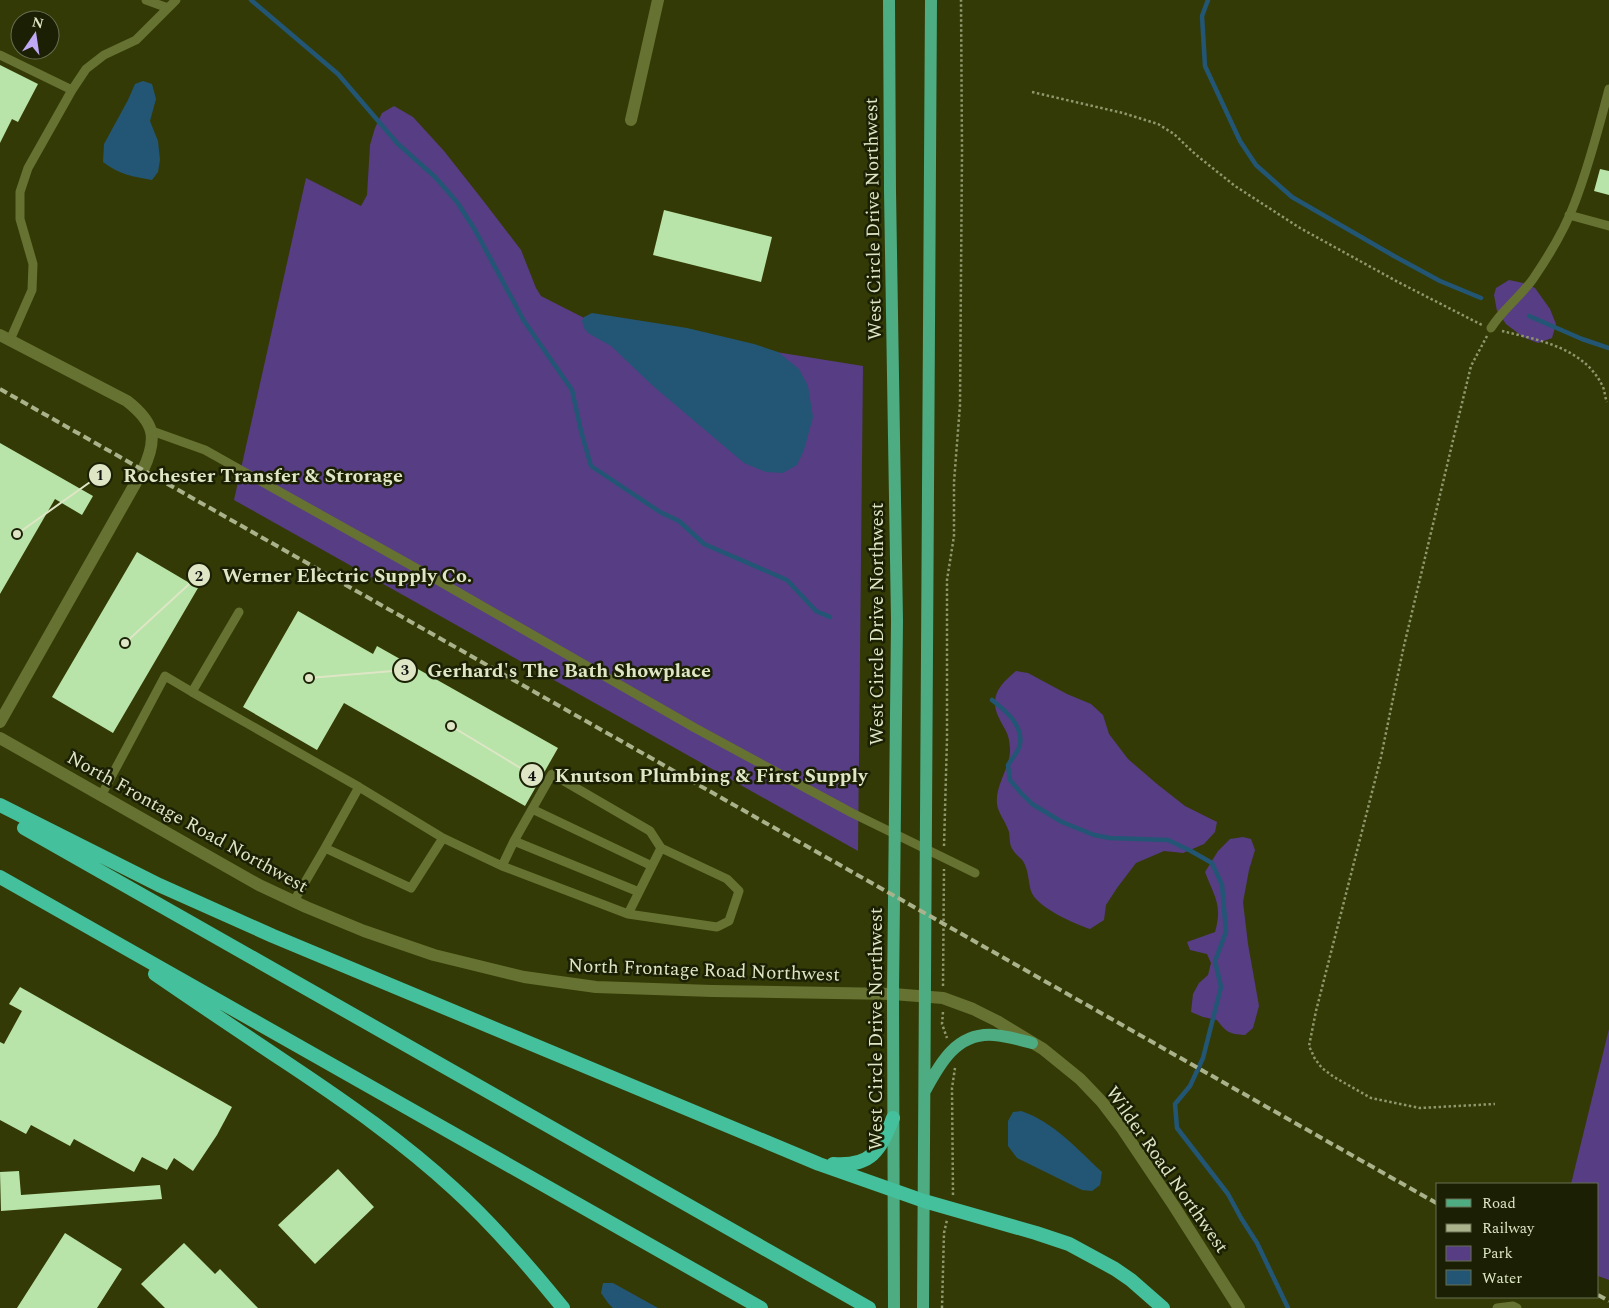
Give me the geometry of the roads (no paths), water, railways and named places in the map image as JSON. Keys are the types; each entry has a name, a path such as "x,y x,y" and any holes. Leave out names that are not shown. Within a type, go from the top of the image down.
{"highway":[{"path":"0,805 159,885 246,924 819,1164 924,1201 1045,1236 1084,1251 1131,1280 1163,1308"},
{"path":"0,814 869,1308"},
{"path":"0,877 761,1308"},
{"path":"68,915 340,1099 396,1140 434,1171 476,1210 521,1258 563,1308"},
{"path":"819,1164 848,1166 866,1160 880,1146 893,1118"}],"main road":[{"name":"West Circle Drive Northwest","path":"889,0 896,621 893,994 894,1308"},
{"path":"924,1308 931,0"},
{"path":"924,1093 943,1060 961,1042 972,1037 994,1034 1032,1043"}],"street":[{"path":"631,120 658,0"},
{"path":"0,722 143,470 151,453 152,431 138,410 126,401 5,337"},
{"name":"North Frontage Road Northwest","path":"0,738 225,866 294,902 364,931 417,950 484,968 543,980 624,989 893,994"},
{"name":"Wilder Road Northwest","path":"893,994 943,998 973,1008 1058,1060 1080,1079 1102,1102 1159,1182 1239,1308"}],"lane":[{"path":"146,0 168,8"},
{"path":"5,337 32,290 32,264 20,219 20,192 28,168 86,69 104,55 136,40 176,0"},
{"path":"0,55 72,90"},
{"path":"1491,328 1533,280 1553,248 1574,204 1609,89"},
{"path":"1569,215 1609,226"},
{"path":"152,431 205,450 695,728 852,813 975,873"},
{"path":"192,692 239,612"},
{"path":"101,796 165,676 359,787 443,838 502,866 628,914 717,927 729,921 739,891 727,879 661,848 650,831 552,774 502,866"},
{"path":"294,902 359,787"},
{"path":"532,810 652,866"},
{"path":"325,848 411,888 443,838"},
{"path":"514,841 639,892"},
{"path":"628,914 661,848"},
{"path":"1497,1308 1513,1306 1516,1308"}],"water":[{"path":"143,81 152,84 156,99 150,121 158,141 160,160 158,172 152,180 120,172 103,162 104,144 135,84"},
{"path":"592,313 687,328 754,344 778,352 799,369 808,386 813,417 804,450 797,465 783,473 766,472 744,463 653,386 611,346 588,333 582,321 584,317"},
{"path":"1021,1111 1055,1129 1074,1145 1102,1172 1100,1185 1092,1191 1082,1190 1017,1158 1008,1146 1008,1121 1013,1112"},
{"path":"603,1283 613,1283 658,1308 613,1308 601,1293"}],"waterway":[{"path":"251,0 338,74 397,143 435,177 457,202 475,230 524,321 572,390 591,466 660,512 679,521 704,544 787,580 816,611 830,617"},
{"path":"1208,0 1202,16 1205,66 1240,141 1256,165 1292,197 1440,281 1481,298"},
{"path":"1529,316 1582,339 1609,348"},
{"path":"992,700 1007,713 1019,731 1020,744 1008,765 1010,780 1032,804 1062,822 1094,835 1110,838 1168,840 1212,863 1222,885 1226,932 1215,961 1221,987 1203,1058 1190,1086 1175,1104 1177,1128 1228,1194 1257,1243 1288,1308"}],"railway":[{"path":"0,389 1436,1203"},
{"path":"1599,1296 1609,1301"}],"place":[{"name":"Rochester Transfer & Strorage","path":"17,534"},
{"name":"Werner Electric Supply Co.","path":"125,643"},
{"name":"Gerhard's The Bath Showplace","path":"309,678"},
{"name":"Knutson Plumbing & First Supply","path":"451,726"}]}
